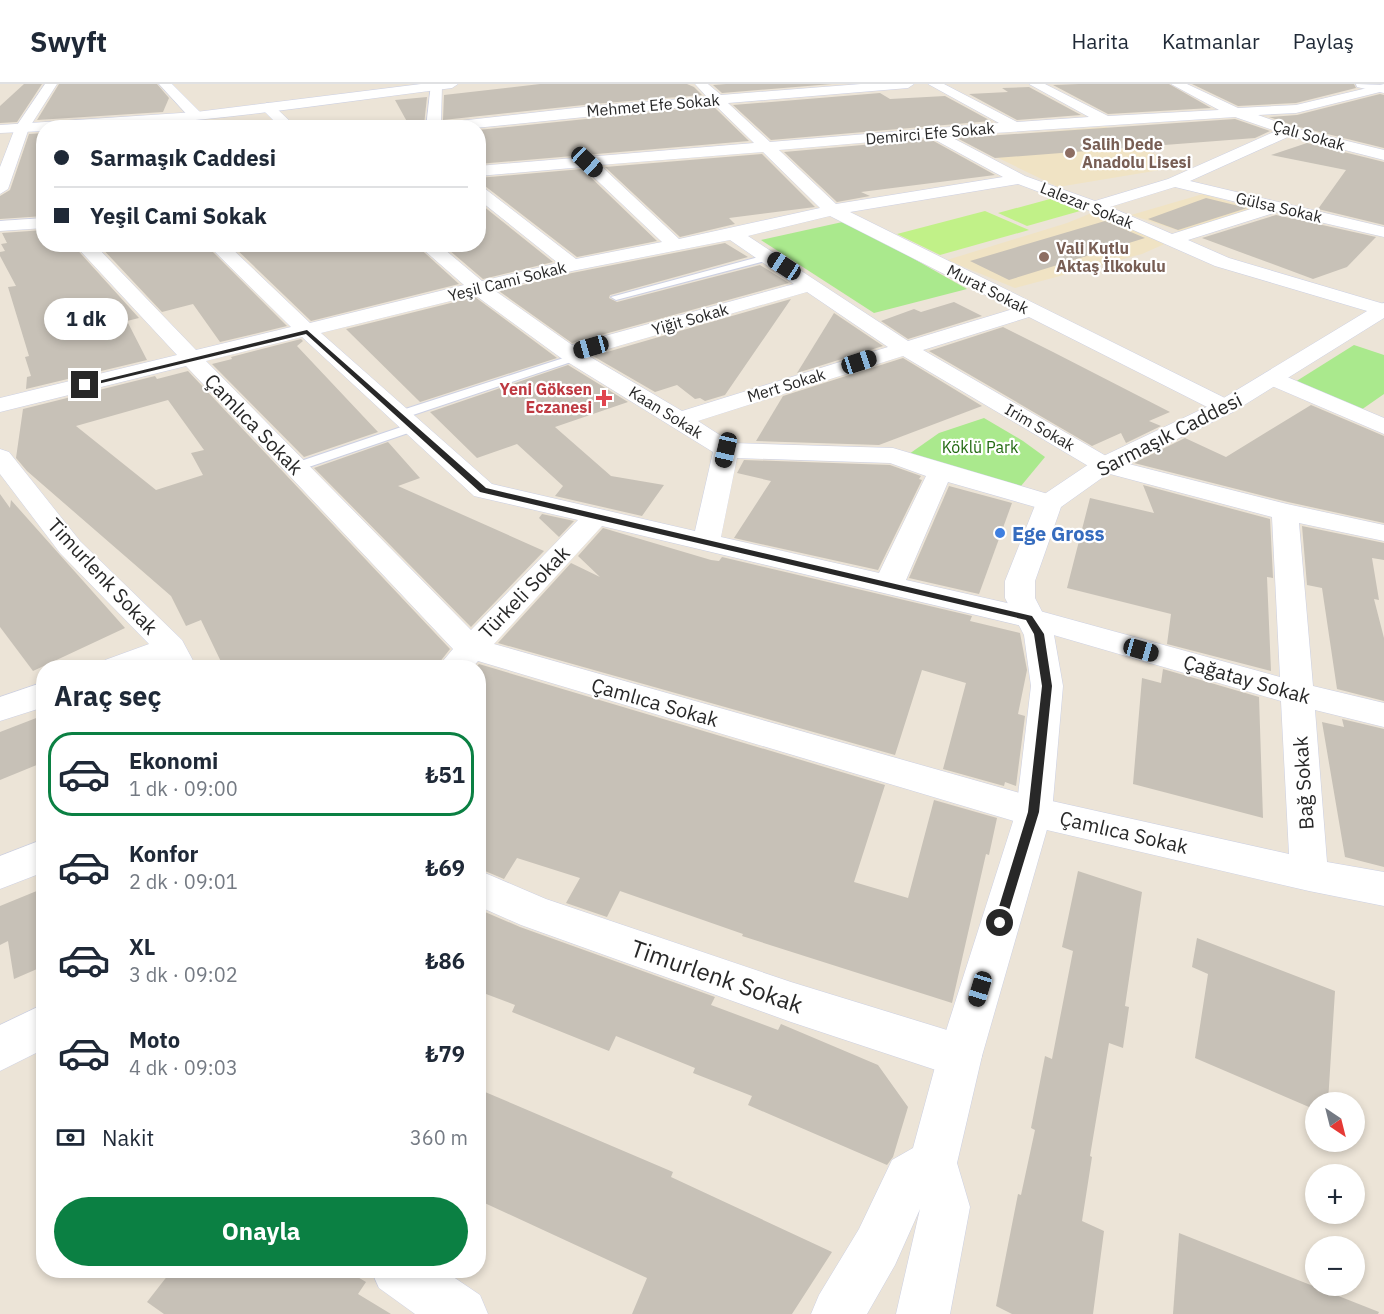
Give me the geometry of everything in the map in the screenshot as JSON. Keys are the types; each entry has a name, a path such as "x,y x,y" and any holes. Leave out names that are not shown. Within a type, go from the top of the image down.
{"street":[{"path":"0,189 22,128 51,84"},
{"path":"165,84 196,116"},
{"path":"168,120 452,84"},
{"name":"Murat Sokak","path":"701,84 832,210 1225,407"},
{"name":"Mehmet Efe Sokak","path":"486,121 593,110 908,84"},
{"path":"934,84 1015,126"},
{"path":"1035,84 1105,120"},
{"name":"Çalı Sokak","path":"1177,84 1235,112 1289,131 1384,155"},
{"path":"1362,84 1381,87"},
{"path":"434,120 436,86"},
{"name":"Demirci Efe Sokak","path":"486,170 1015,126 1296,109 1381,87"},
{"path":"267,107 281,120"},
{"path":"593,110 609,125"},
{"path":"0,129 36,128"},
{"path":"1094,207 1174,182 1289,131"},
{"name":"Lalezar Sokak","path":"933,133 1019,179 1094,207 1222,262 1384,309"},
{"path":"626,141 642,156"},
{"path":"587,162 674,244"},
{"name":"Yeşil Cami Sokak","path":"0,405 572,266 733,234 832,210 1019,179"},
{"name":"Gülsa Sokak","path":"1174,182 1384,232"},
{"path":"486,197 572,266"},
{"path":"1171,240 1277,206"},
{"path":"0,226 36,224"},
{"name":"Irim Sokak","path":"733,234 904,348 1104,465 1285,512 1384,533"},
{"name":"Çamlıca Sokak","path":"90,252 169,332 296,468 462,658"},
{"name":"Çağatay Sokak","path":"224,252 307,332 483,490 1029,618 1297,694 1384,715"},
{"name":"Kaan Sokak","path":"436,252 479,288 573,355 726,450"},
{"name":"Yiğit Sokak","path":"573,355 811,285"},
{"name":"Sarmaşık Caddesi","path":"1049,502 1104,465 1225,407 1384,309"},
{"name":"Mert Sokak","path":"679,419 1030,310"},
{"path":"1273,378 1378,418"},
{"path":"706,543 726,450 893,456 940,472 1049,502 1020,581 1020,598 1039,634 1047,686 1034,812 960,1056 933,1163 945,1207 923,1314"},
{"name":"Timurlenk Sokak","path":"0,457 70,547 176,658"},
{"path":"888,586 940,472"},
{"name":"Bağ Sokak","path":"1285,512 1309,875"},
{"name":"Türkeli Sokak","path":"462,658 596,517"},
{"name":"Çamlıca Sokak","path":"486,664 1034,812 1309,875 1384,889"},
{"path":"0,709 36,697"},
{"path":"0,873 36,858"},
{"name":"Timurlenk Sokak","path":"486,890 535,913 791,1002 960,1056"},
{"path":"0,1049 36,1029"},
{"path":"838,1314 877,1247 909,1177 933,1163"},
{"path":"409,1278 461,1314"}],"lane":[{"path":"616,297 770,257"},
{"path":"296,468 573,355"}],"shaded area":[{"name":"Salih Dede Anadolu Lisesi","path":"1106,127 1178,167 1058,187 959,139"},
{"path":"1203,194 1253,209 1180,231 1131,215"},
{"name":"Vali Kutlu Aktaş İlkokulu","path":"1094,212 1169,242 1142,254 1015,288 947,260 1067,223"}],"green space":[{"path":"1050,199 1080,211 1027,226 998,213"},
{"path":"985,211 1029,230 940,255 897,234"},
{"path":"847,221 967,289 874,313 761,240"},
{"path":"1354,345 1384,355 1384,394 1361,410 1295,382"},
{"name":"Köklü Park","path":"984,418 1045,457 1021,486 909,454 939,433"}],"building":[{"path":"24,84 42,84 17,122 0,123 0,106"},
{"path":"59,84 157,84 169,98 163,112 37,120"},
{"path":"540,84 687,84 702,95 443,120 444,95"},
{"path":"832,84 722,93 713,85"},
{"path":"1169,84 1211,108 1108,114 1053,85"},
{"path":"1192,84 1354,84 1356,88 1296,103 1238,106"},
{"path":"1029,87 1081,115 1017,120 969,94 1008,92 1002,88"},
{"path":"880,93 890,99 945,96 991,121 771,140 733,105"},
{"path":"1380,94 1384,95 1384,148 1295,126 1269,117 1297,115"},
{"path":"427,97 425,120 406,120 395,100"},
{"path":"713,106 749,141 486,163 486,129"},
{"path":"1235,119 1270,131 1255,138 995,158 957,138"},
{"path":"29,134 36,134 36,217 0,219 0,196 10,190"},
{"path":"930,139 995,175 861,192 870,196 837,202 784,152"},
{"path":"1307,143 1384,162 1384,225 1318,209 1346,170 1271,155"},
{"path":"762,154 815,207 729,218 735,224 680,237 605,167"},
{"path":"582,169 657,241 577,257 486,187 486,177"},
{"path":"1206,198 1247,208 1178,230 1148,219"},
{"path":"486,208 553,262 483,279 451,252 486,252"},
{"path":"1276,215 1376,237 1347,267 1313,279 1202,238"},
{"path":"1105,221 1145,238 1009,280 970,261"},
{"path":"36,231 36,252 79,252 139,318 127,321 147,360 26,389 27,377 31,376 25,357 29,356 8,287 16,286 0,256 0,252 5,251 1,244 7,243 2,233"},
{"path":"725,243 748,257 610,295 609,298 617,302 760,265 789,283 572,343 499,291 572,273"},
{"path":"106,252 213,252 287,326 220,342 193,304 162,312"},
{"path":"239,252 424,252 459,284 311,321"},
{"path":"475,297 557,358 420,402 346,329"},
{"path":"791,299 725,395 705,401 700,398 695,399 677,385 655,392 593,356"},
{"path":"954,302 982,316 908,339 881,321 914,309 921,312"},
{"path":"834,313 883,346 797,373"},
{"path":"1003,327 1170,412 1149,421 1161,426 1126,443 1121,433 1092,446 929,351"},
{"path":"301,339 303,341 297,346 378,432 304,457 212,364"},
{"path":"903,358 982,406 879,445 756,441 783,396"},
{"path":"568,365 628,402 555,427 611,476 664,485 642,516 555,496 563,486 517,444 477,458 430,412"},
{"path":"188,371 450,649 441,660 220,660 201,620 186,626 171,596 27,471 16,458 23,409 155,376 157,379","holes":["168,400 204,450 191,453 203,475 156,490 76,426"]},
{"path":"1311,405 1384,436 1384,523 1288,502 1134,463 1185,438 1226,457"},
{"path":"388,442 420,478 398,486 544,551 471,627 314,468"},
{"path":"744,460 890,465 921,476 919,479 922,480 878,570 734,538 771,481 737,473"},
{"path":"1143,485 1270,519 1273,578 1267,577 1271,671 1167,644 1171,614 1067,588 1090,498 1154,513"},
{"path":"949,486 1012,503 979,594 909,578"},
{"path":"0,494 10,508 11,500 125,628 57,660 36,660 36,670 33,671 0,627"},
{"path":"542,514 574,521 559,537 539,518"},
{"path":"1302,526 1384,543 1384,560 1372,558 1379,600 1374,599 1384,638 1384,701 1337,689 1322,588 1307,585"},
{"path":"603,528 711,560 719,561 722,557 972,616 970,621 1020,633 1027,670 1018,714 1025,716 1016,786 1005,782 1004,786 943,769 966,683 922,670 895,755 498,643 571,563 600,577 578,556"},
{"path":"486,666 885,785 854,882 908,898 934,800 997,818 989,855 986,854 952,1003 742,936 743,934 620,891 607,917 566,903 580,878 517,858 504,879 486,871"},
{"path":"1163,669 1259,697 1263,818 1133,784 1142,678 1161,683"},
{"path":"36,718 36,765 0,780 0,732"},
{"path":"1342,719 1384,729 1384,867 1345,857 1322,722 1344,727"},
{"path":"1078,871 1142,892 1125,1006 1129,1007 1123,1048 1109,1043 1090,1156 1092,1157 1082,1221 1104,1231 1093,1314 1012,1314 996,1306 1018,1194 1021,1195 1035,1130 1031,1128 1045,1056 1052,1059 1073,951 1062,947"},
{"path":"36,891 36,969 14,979 8,941 0,945 0,906"},
{"path":"486,912 520,927 715,997 711,1005 778,1030 781,1024 878,1065 908,1107 893,1157 887,1165 748,1105 752,1096 693,1073 695,1068 616,1036 609,1051 512,1012 515,1005 486,994"},
{"path":"1197,938 1335,991 1329,1092 1305,1092 1305,1105 1195,1058 1208,974 1192,967"},
{"path":"486,1092 673,1172 671,1177 832,1252 792,1314 632,1314 647,1278 486,1204"},
{"path":"1179,1233 1305,1283 1305,1296 1338,1296 1379,1312 1378,1314 1173,1314"},
{"path":"166,1278 359,1278 366,1282 358,1294 391,1314 164,1314 147,1302"}],"place":[{"name":"Salih Dede Anadolu Lisesi","path":"1070,153"},
{"name":"Vali Kutlu Aktaş İlkokulu","path":"1044,257"},
{"name":"Yeni Göksen Eczanesi","path":"604,398"},
{"name":"Ege Gross","path":"1000,533"}],"route":[{"path":"85,385 307,332 483,490 1029,618 1039,634 1047,686 1034,812 1000,923"}]}
